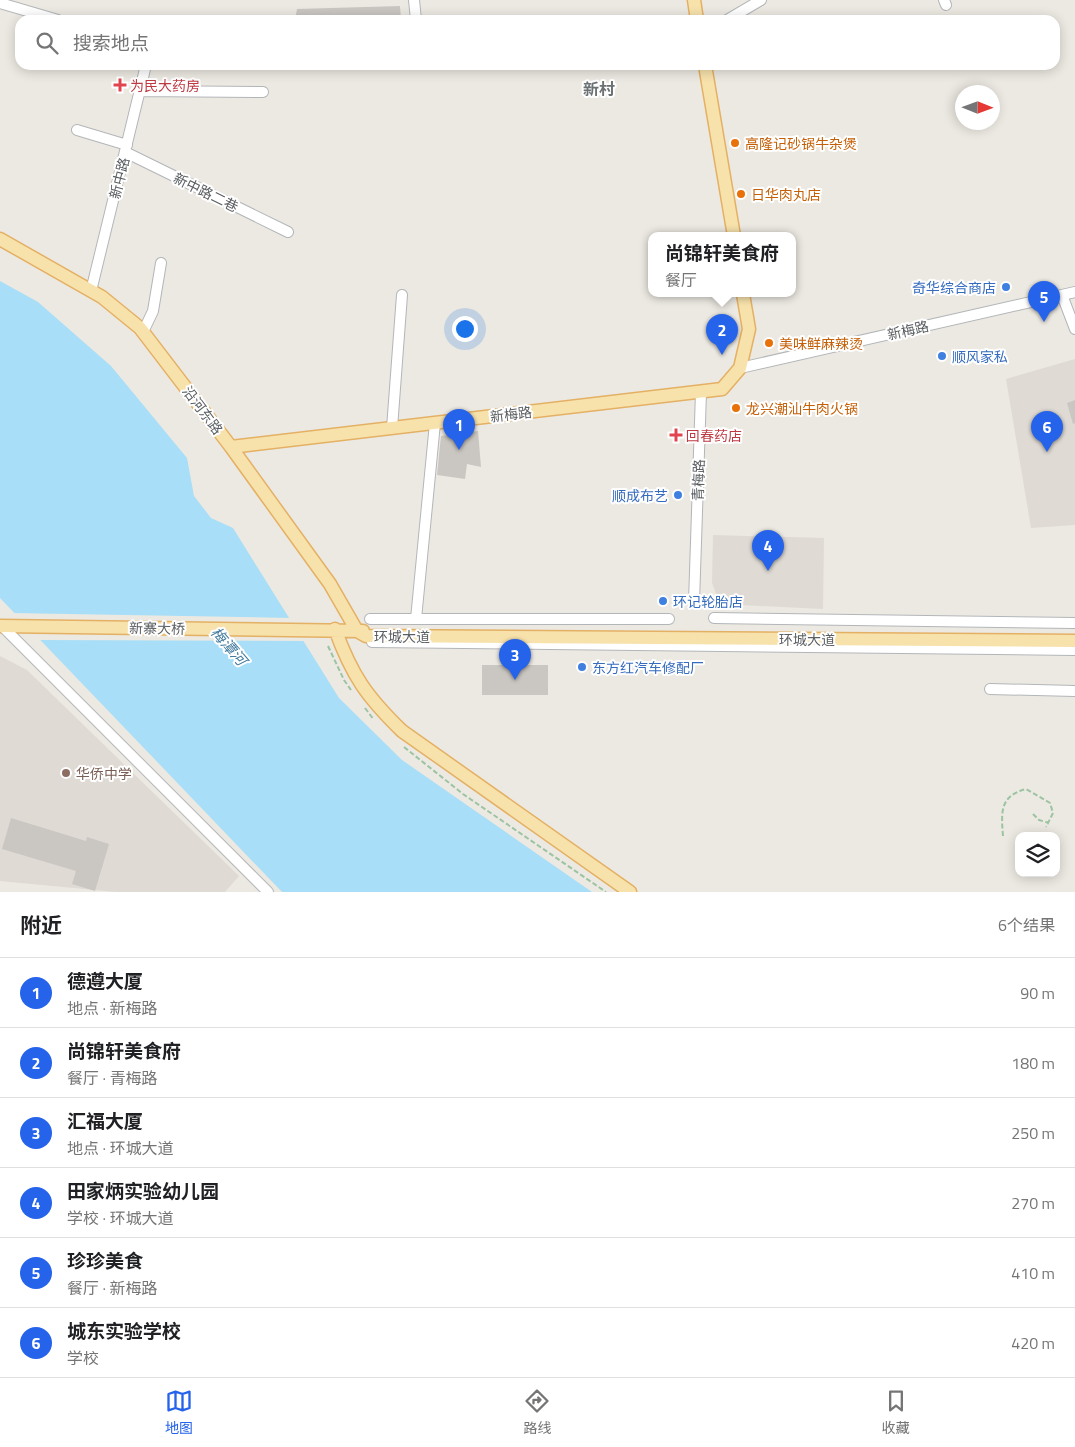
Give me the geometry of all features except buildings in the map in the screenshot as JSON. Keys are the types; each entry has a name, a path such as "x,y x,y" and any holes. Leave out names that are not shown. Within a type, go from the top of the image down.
{"main road":[{"path":"694,0 696,15"},
{"path":"706,70 733,232"},
{"name":"沿河东路","path":"0,238 102,297 143,332 231,448 330,584 358,631"},
{"path":"701,392 722,389 740,368 749,329 744,297"},
{"name":"新梅路","path":"231,448 701,392"},
{"name":"新寨大桥","path":"1,626 358,631"},
{"path":"331,630 348,665 374,704 402,731 630,892"},
{"name":"环城大道","path":"358,631 1075,635"},
{"name":"环城大道","path":"358,631 366,636 1075,641"}],"street":[{"path":"414,0 416,15"},
{"path":"736,15 761,0"},
{"path":"0,3 11,3 44,15"},
{"name":"新中路","path":"91,291 145,70"},
{"path":"140,91 263,92"},
{"name":"新中路二巷","path":"77,130 126,149 288,232"},
{"path":"143,332 153,310 161,263"},
{"name":"新梅路","path":"740,368 1075,292"},
{"path":"392,428 402,295"},
{"path":"1062,295 1075,329"},
{"name":"青梅路","path":"694,602 701,392"},
{"path":"416,619 435,423"},
{"path":"370,619 669,618"},
{"path":"714,618 1075,624"},
{"path":"1,626 268,892"},
{"path":"372,642 1075,650"},
{"path":"990,689 1075,691"}],"path":[{"path":"1003,836 1001,816 1006,798 1026,789 1050,802 1053,813 1046,827"},
{"path":"1033,814 1039,820 1049,823"}],"shaded area":[{"path":"1075,359 1075,525 1031,528 1006,379"},
{"path":"713,535 824,538 823,609 720,604 712,583"},
{"name":"华侨中学","path":"0,656 27,670 239,876 225,892 116,892 0,881"}],"water":[{"name":"梅潭河","path":"0,281 38,302 111,366 187,458 194,496 211,518 233,528 339,698 402,760 592,892 282,892 0,598"}],"pier":[{"path":"10,613 292,618 307,641 36,640"}],"place":[{"name":"为民大药房","path":"120,85"},
{"name":"高隆记砂锅牛杂煲","path":"735,143"},
{"name":"日华肉丸店","path":"741,194"},
{"name":"奇华综合商店","path":"1006,287"},
{"name":"珍珍美食","path":"1044,322"},
{"name":"美味鲜麻辣烫","path":"769,343"},
{"name":"尚锦轩美食府","path":"722,355"},
{"name":"顺风家私","path":"942,356"},
{"name":"龙兴潮汕牛肉火锅","path":"736,408"},
{"name":"回春药店","path":"676,435"},
{"name":"德遵大厦","path":"459,450"},
{"name":"城东实验学校","path":"1047,452"},
{"name":"顺成布艺","path":"678,495"},
{"name":"田家炳实验幼儿园","path":"768,571"},
{"name":"环记轮胎店","path":"663,601"},
{"name":"东方红汽车修配厂","path":"582,667"},
{"name":"汇福大厦","path":"515,680"},
{"name":"华侨中学","path":"66,773"}],"district":[{"name":"新村","path":"599,89"}]}
